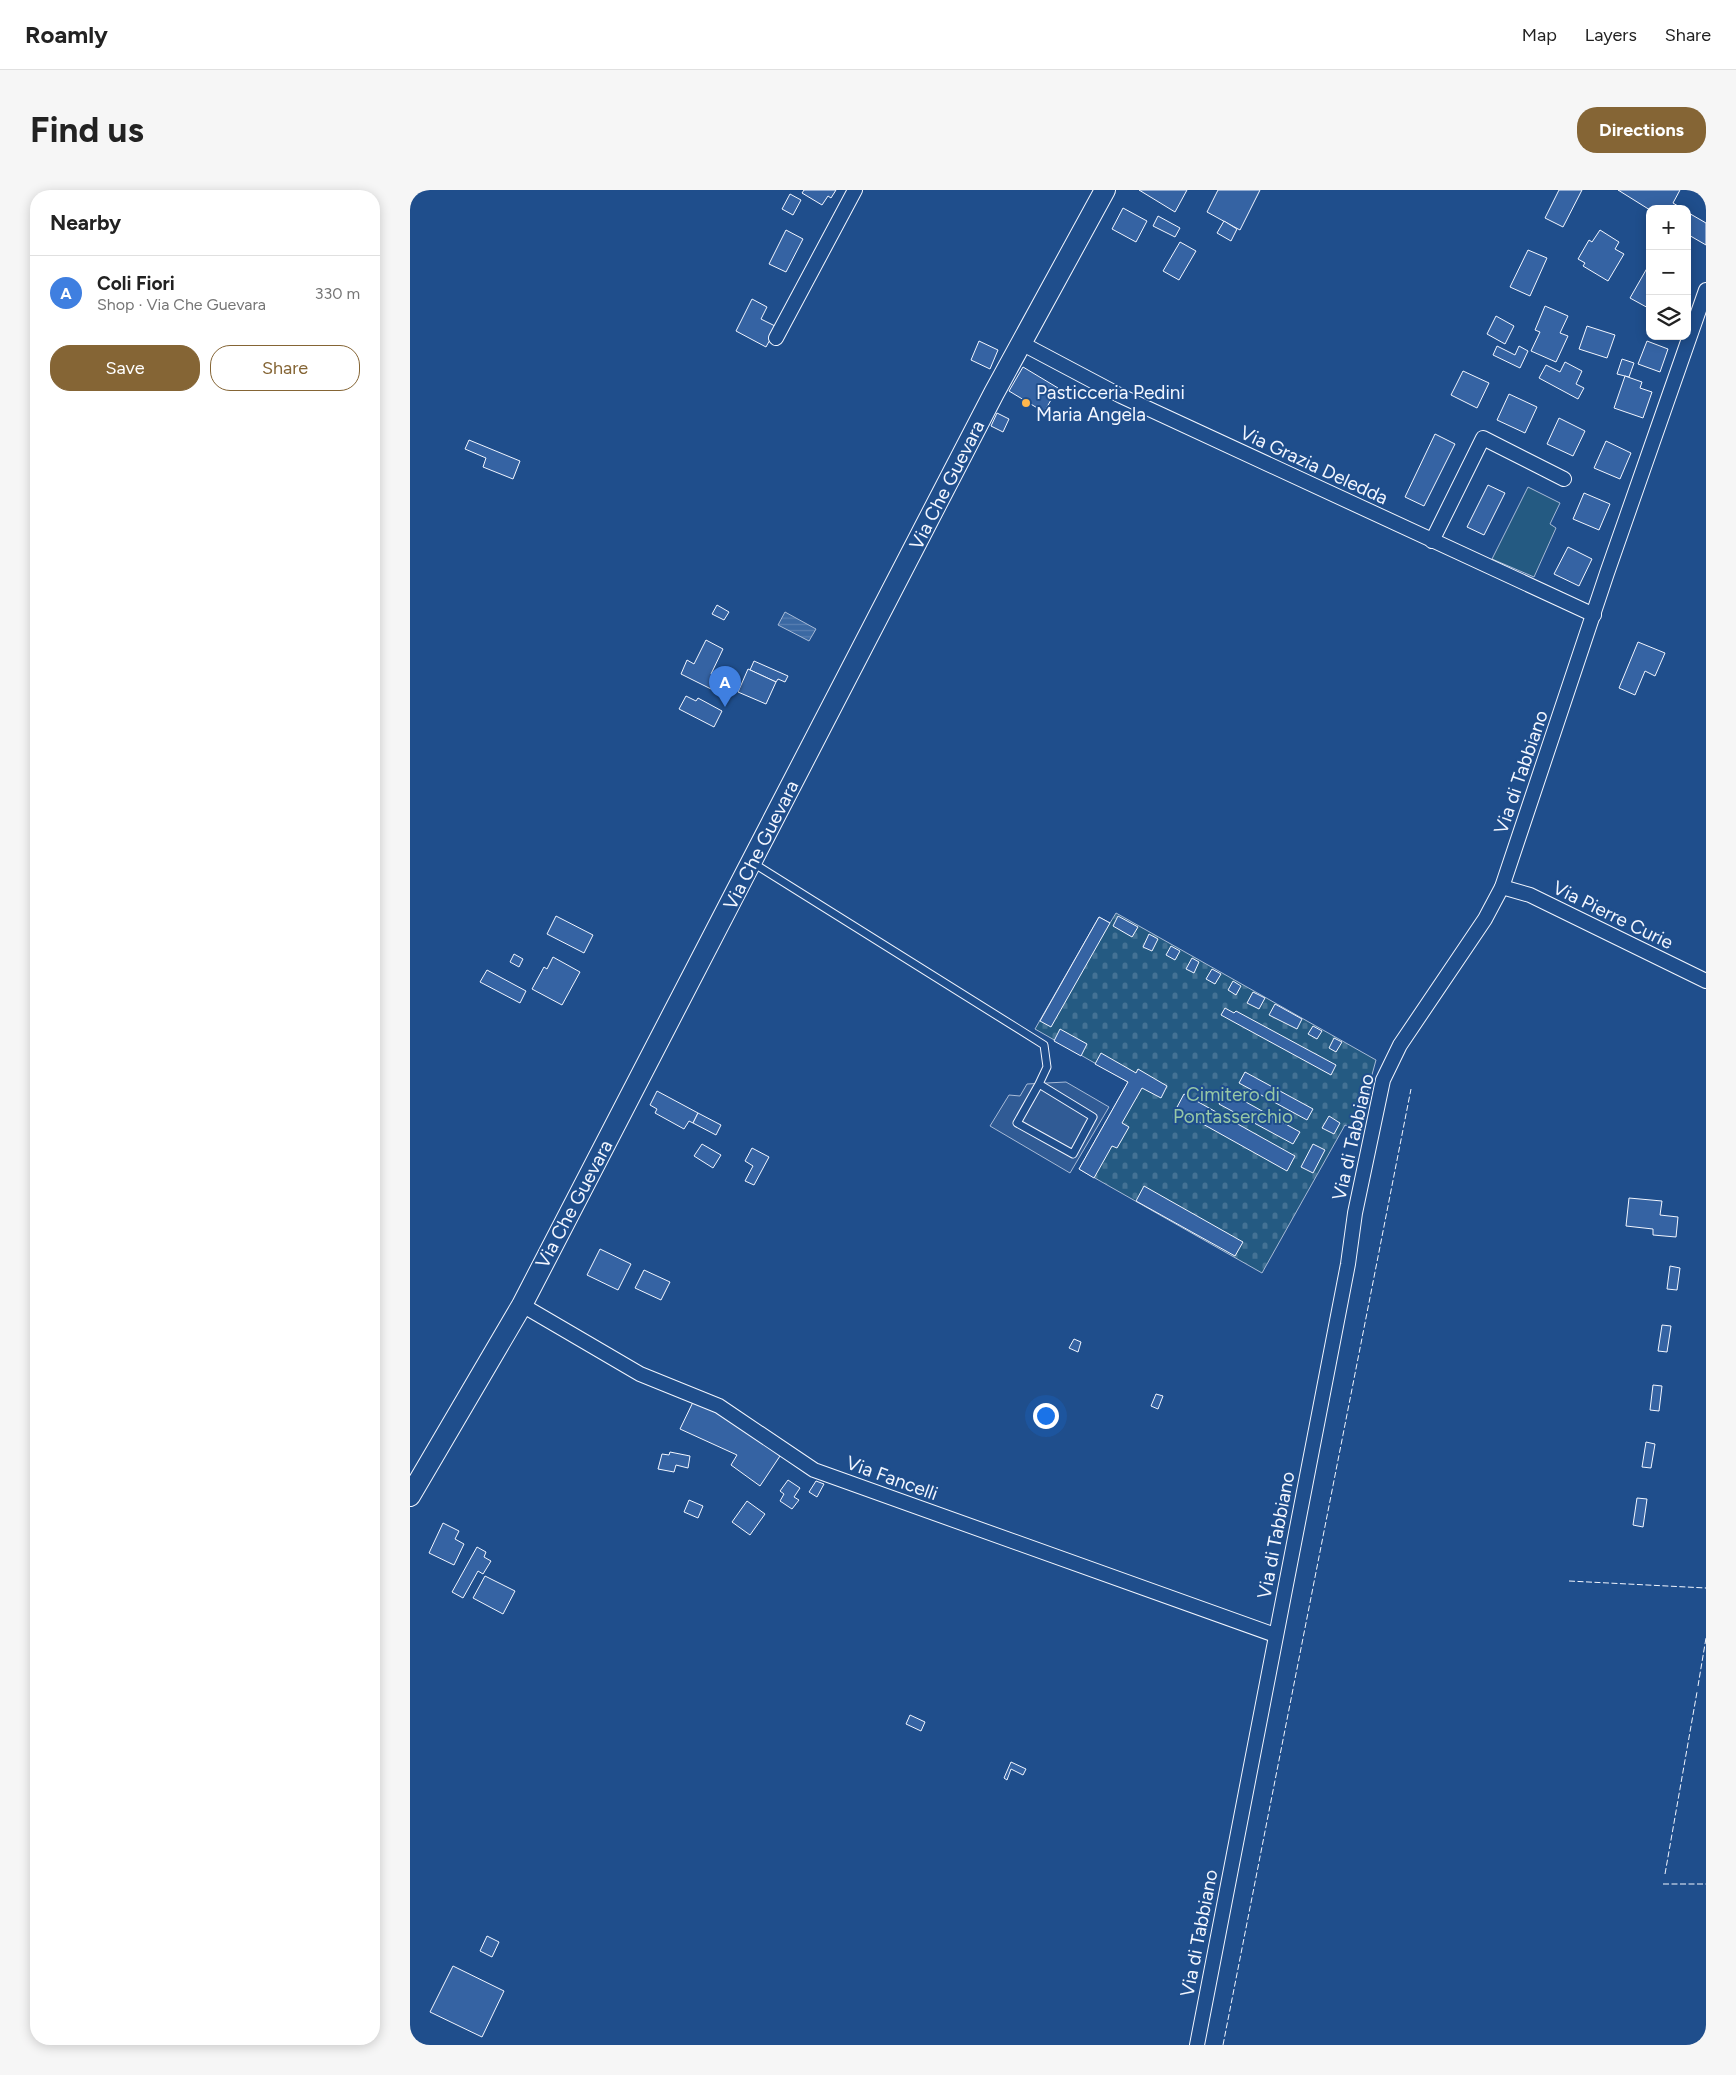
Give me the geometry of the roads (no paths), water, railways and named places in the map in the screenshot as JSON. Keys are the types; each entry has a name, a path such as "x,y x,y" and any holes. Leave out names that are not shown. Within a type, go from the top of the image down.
{"main road":[{"name":"Via Che Guevara","path":"410,1496 522,1305 1021,343 1103,191"}],"street":[{"path":"776,338 855,190"},
{"name":"Via di Tabbiano","path":"1197,2045 1348,1264 1355,1213 1383,1080 1400,1045 1485,919 1502,887 1706,290"},
{"name":"Via Grazia Deledda","path":"1021,343 1121,396 1594,615"},
{"path":"1432,541 1483,438 1564,479"},
{"name":"Via Pierre Curie","path":"1502,887 1530,895 1706,981"},
{"name":"Via Fancelli","path":"522,1305 640,1374 719,1406 814,1470 1275,1635"}],"lane":[{"path":"752,863 1044,1045 1047,1067 1040,1084 1017,1123 1073,1154 1094,1117 1040,1084"}],"place":[{"name":"Pasticceria Pedini Maria Angela","path":"1026,403"},
{"name":"Coli Fiori","path":"725,707"}],"park label":[{"name":"Cimitero di Pontasserchio","path":"1233,1105"}]}
